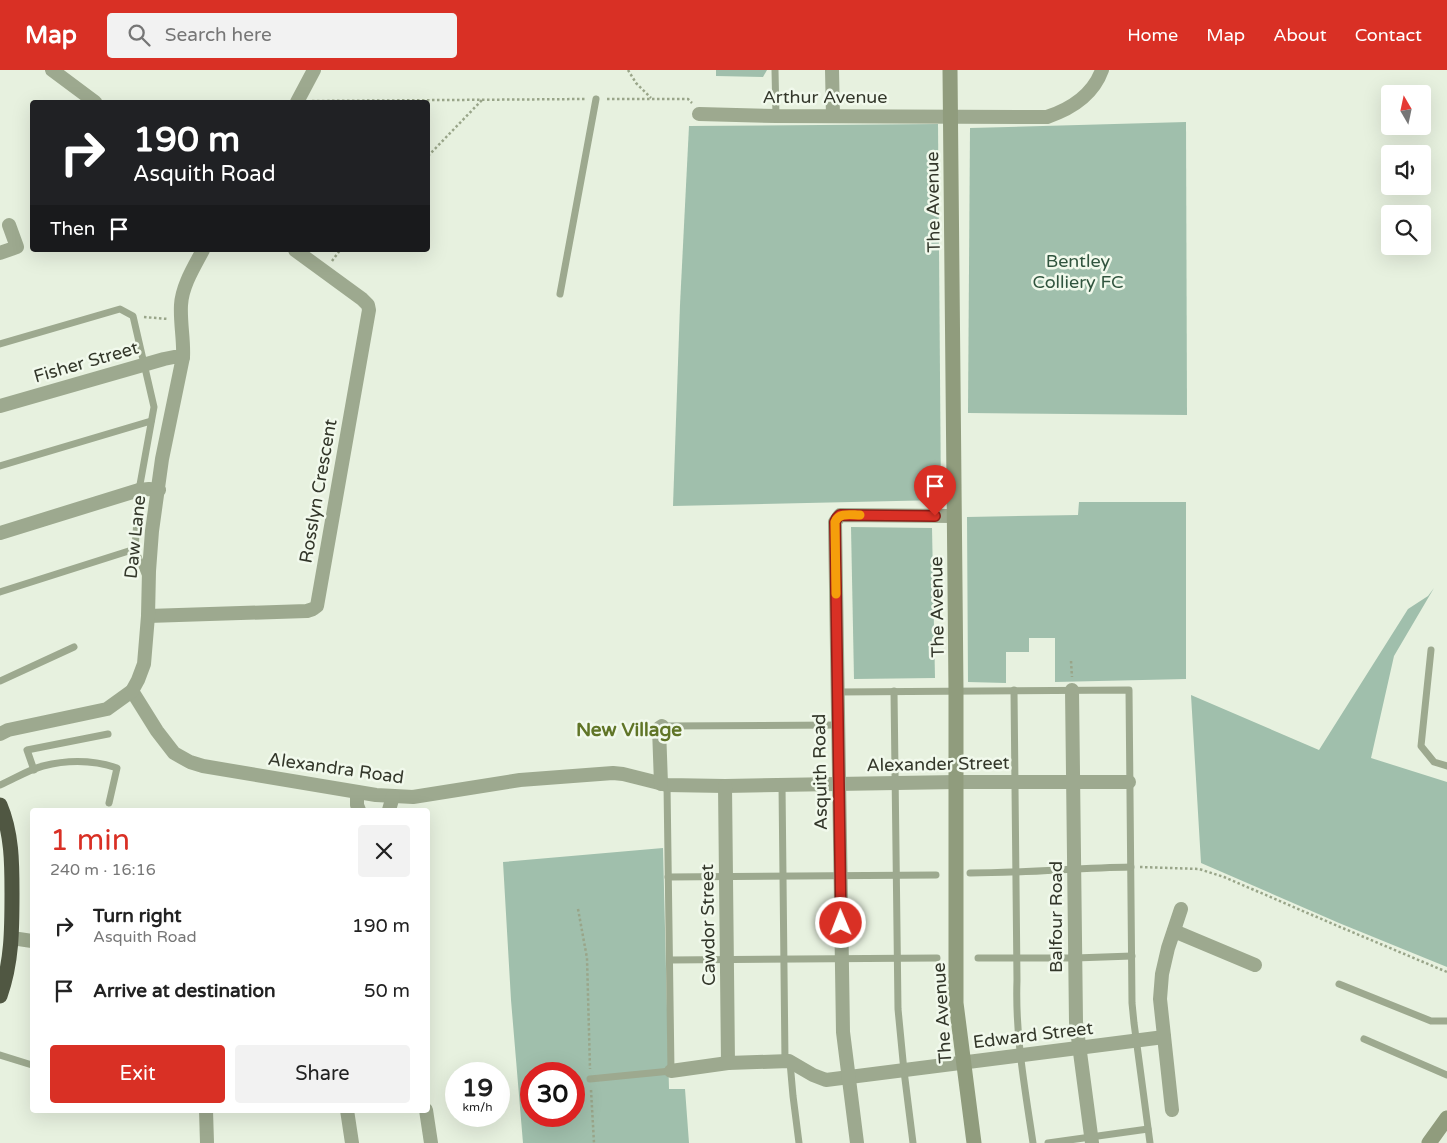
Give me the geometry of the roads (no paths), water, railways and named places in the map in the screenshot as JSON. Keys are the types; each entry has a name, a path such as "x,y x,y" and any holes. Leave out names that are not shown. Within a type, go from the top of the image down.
{"highway":[{"path":"0,805 6,819 6,863 12,938 6,979 0,996"}],"street":[{"path":"52,70 92,100"},
{"path":"298,100 314,70"},
{"path":"832,70 833,116"},
{"name":"The Avenue","path":"950,70 956,690 956,1003 974,1143"},
{"name":"Arthur Avenue","path":"703,114 1046,117 1062,112 1075,104 1089,92 1098,80 1102,70"},
{"path":"0,253 17,247 9,225"},
{"name":"Daw Lane","path":"132,692 144,664 152,531 162,459 183,358 181,306 183,290 202,252"},
{"name":"Rosslyn Crescent","path":"148,616 307,611 317,606 369,310 368,305 362,299 298,252"},
{"name":"Fisher Street","path":"0,406 143,365 174,357 183,358"},
{"path":"0,533 139,490 159,490"},
{"name":"Asquith Road","path":"857,1143 843,1032 835,522 840,515 954,516"},
{"name":"Balfour Road","path":"1072,690 1076,1022 1091,1140"},
{"path":"0,734 8,730 107,709 132,692"},
{"name":"Alexandra Road","path":"132,692 157,732 174,753 190,762 203,766 358,792 413,797 520,780 613,773 662,784"},
{"path":"662,726 659,728 662,784"},
{"name":"Alexander Street","path":"662,784 725,786 956,782 1129,782"},
{"name":"Cawdor Street","path":"725,786 728,1063"},
{"path":"358,792 358,808"},
{"path":"390,808 393,796"},
{"path":"1172,1110 1160,999 1162,974 1181,908"},
{"path":"1174,931 1255,965"},
{"path":"12,938 30,940"},
{"name":"Edward Street","path":"787,1062 826,1080 1164,1037"},
{"path":"672,1071 728,1063 787,1062"},
{"path":"206,1113 207,1143"},
{"path":"347,1113 352,1143"},
{"path":"426,1113 431,1143"},
{"path":"1429,1143 1447,1118"}],"lane":[{"path":"776,70 776,116"},
{"path":"560,294 596,99"},
{"path":"0,344 120,309 133,316 154,407 139,490 135,549 149,582"},
{"path":"0,466 151,421"},
{"path":"0,592 135,549"},
{"path":"0,681 74,646"},
{"path":"1431,650 1421,746 1434,762 1447,766"},
{"path":"1014,690 1016,1008 1033,1143"},
{"path":"837,692 1129,690 1132,1003 1150,1143"},
{"path":"894,691 898,1009 913,1143"},
{"path":"662,726 838,725"},
{"path":"34,770 27,750 108,734"},
{"path":"0,785 43,766 76,762 99,763 117,768 109,803"},
{"path":"590,1079 672,1071 668,877 662,784"},
{"path":"782,785 783,959 787,1062 799,1143"},
{"path":"970,873 1016,873 1075,868 1131,867"},
{"path":"668,877 936,875"},
{"path":"978,958 1132,956"},
{"path":"670,960 937,958"},
{"path":"1339,984 1431,1021 1447,1020"},
{"path":"1364,1039 1447,1075"},
{"path":"0,1055 30,1064"},
{"path":"1048,1143 1091,1140 1148,1129"}],"district":[{"name":"New Village","path":"629,729"}],"park label":[{"name":"Bentley Colliery FC","path":"1078,271"}]}
